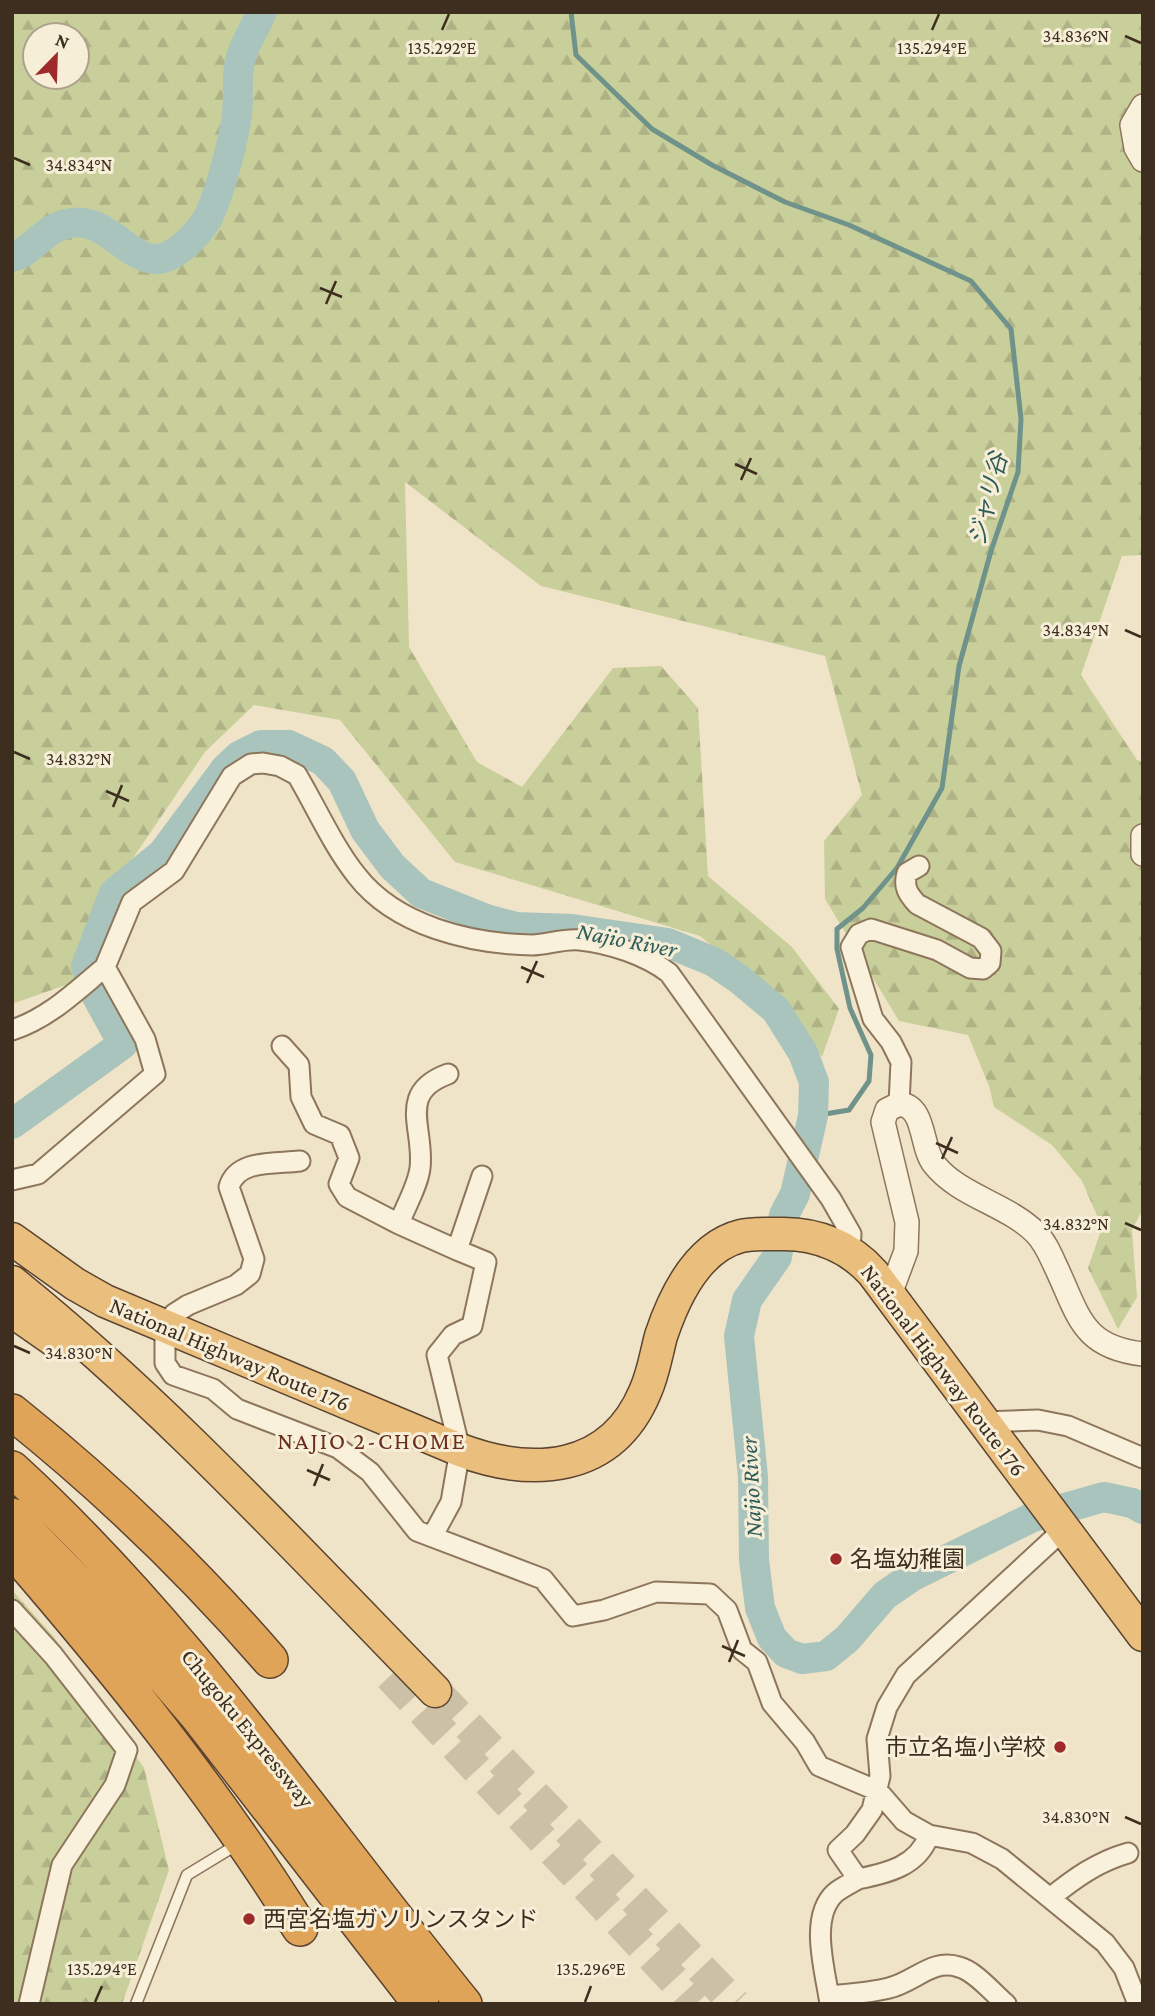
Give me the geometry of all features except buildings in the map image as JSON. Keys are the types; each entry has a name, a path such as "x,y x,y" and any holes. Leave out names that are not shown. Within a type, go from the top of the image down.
{"highway":[{"name":"National Highway Route 176","path":"12,1239 75,1284 165,1328 460,1450 500,1464 547,1467 603,1445 628,1422 640,1404 674,1300 694,1269 713,1250 741,1236 789,1234 820,1238 863,1261 890,1294 1143,1635"},
{"name":"National Highway Route 176","path":"12,1282 77,1334 158,1408 435,1691"},
{"path":"12,1311 55,1341 225,1503 390,1676"},
{"path":"12,1412 75,1462 146,1528 211,1591 270,1660"},
{"name":"Chugoku Expressway","path":"12,1469 89,1543 160,1620 296,1786 464,2004"},
{"name":"Chugoku Expressway","path":"12,1516 130,1637 197,1715 421,2004"},
{"path":"12,1549 74,1620 245,1840 300,1928"}],"street":[{"path":"1143,106 1132,125 1136,148 1143,160"},
{"path":"12,1030 31,1024 52,1011 105,967 132,902 174,871 232,776 251,764 280,766 297,775 357,877 393,909 425,925 489,941 533,945 578,939 653,961 669,973 831,1199 850,1234 850,1252"},
{"path":"1143,836 1143,854"},
{"path":"899,1104 901,1062 891,1042 873,1019 851,947 854,940 871,929 937,950 970,968 983,969 990,963 991,951 982,939 917,904 909,896 904,883 907,873 919,866"},
{"path":"12,1180 38,1174 155,1074 145,1039 105,967"},
{"path":"282,1046 299,1065 301,1097 314,1124 340,1135 349,1158 339,1184 347,1197 399,1224 486,1262 472,1326 453,1335 437,1355 460,1450 451,1502 432,1536"},
{"path":"399,1224 420,1169 416,1107 425,1088 449,1074"},
{"path":"890,1294 906,1251 907,1222 883,1122 887,1110 899,1104 911,1107 916,1112 926,1152 942,1174 1037,1234 1089,1332 1114,1350 1143,1354"},
{"path":"300,1161 241,1168 232,1176 229,1187 254,1259 250,1274 236,1285 188,1305 174,1314 165,1328 165,1363 173,1375 214,1389 237,1409 338,1448 370,1472 417,1531 543,1579 573,1616 604,1610 656,1592 710,1594 727,1610 742,1650 757,1662 772,1703 805,1742 820,1766 878,1791 904,1821 929,1835 972,1843 1002,1859 1105,1943 1124,1968 1138,2004"},
{"path":"457,1251 482,1176"},
{"path":"983,1422 1038,1420 1068,1426 1143,1458"},
{"path":"858,1879 838,1850 872,1810 880,1776 877,1739 887,1707 906,1675 1058,1522"},
{"path":"12,1610 53,1655 127,1750 115,1785 62,1865 29,2004"},
{"path":"929,1835 920,1854 907,1863 858,1879 833,1895 822,1918 821,1937 830,2000 891,1988 942,1964 962,1967 1006,2004"},
{"path":"1050,1898 1097,1865 1128,1853"}],"lane":[{"path":"136,2004 187,1875 245,1840"}],"green space":[{"path":"12,12 1143,12 1143,555 1122,556 1081,675 1137,760 1143,762 1143,1209 1132,1230 1137,1297 1118,1329 1088,1268 1102,1227 1082,1181 1052,1145 994,1107 989,1086 968,1035 899,1021 825,899 824,841 862,795 825,656 541,586 405,482 409,647 477,762 522,787 613,668 661,666 698,708 708,876 792,947 839,1009 822,1057 767,991 700,936 455,862 340,720 254,705 205,752 108,895 77,981 12,1004"},
{"path":"12,1590 54,1637 144,1768 169,1870 122,2004 12,2004"}],"waterway":[{"path":"12,257 66,224 93,225 136,253 157,259 173,254 189,241 207,218 219,190 238,107 240,61 262,12"},
{"name":"ジャリ谷","path":"571,12 576,55 652,129 712,165 785,202 849,225 971,281 1011,329 1021,419 1018,472 991,551 959,666 942,788 897,868 863,908 837,929 837,949 850,1008 871,1055 869,1081 849,1110 813,1116"},
{"name":"Najio River","path":"12,1124 123,1044 95,993 86,966 114,893 163,853 226,768 239,756 261,745 289,745 323,761 342,781 365,830 392,866 421,893 486,919 516,927 572,929 668,943 714,962 776,1010 803,1053 814,1082 813,1116 795,1194 784,1215 777,1257 747,1300 739,1336 753,1477 754,1560 760,1608 772,1638 786,1653 802,1659 826,1656 847,1639 885,1595 913,1576 1033,1517 1104,1497 1132,1503 1143,1509"}],"tunnel":[{"path":"390,1676 696,2004"},
{"path":"435,1691 735,2004"}],"place":[{"name":"名塩幼稚園","path":"836,1559"},
{"name":"市立名塩小学校","path":"1060,1747"},
{"name":"西宮名塩ガソリンスタンド","path":"249,1919"}],"district":[{"name":"NAJIO 2-CHOME","path":"372,1441"}]}
